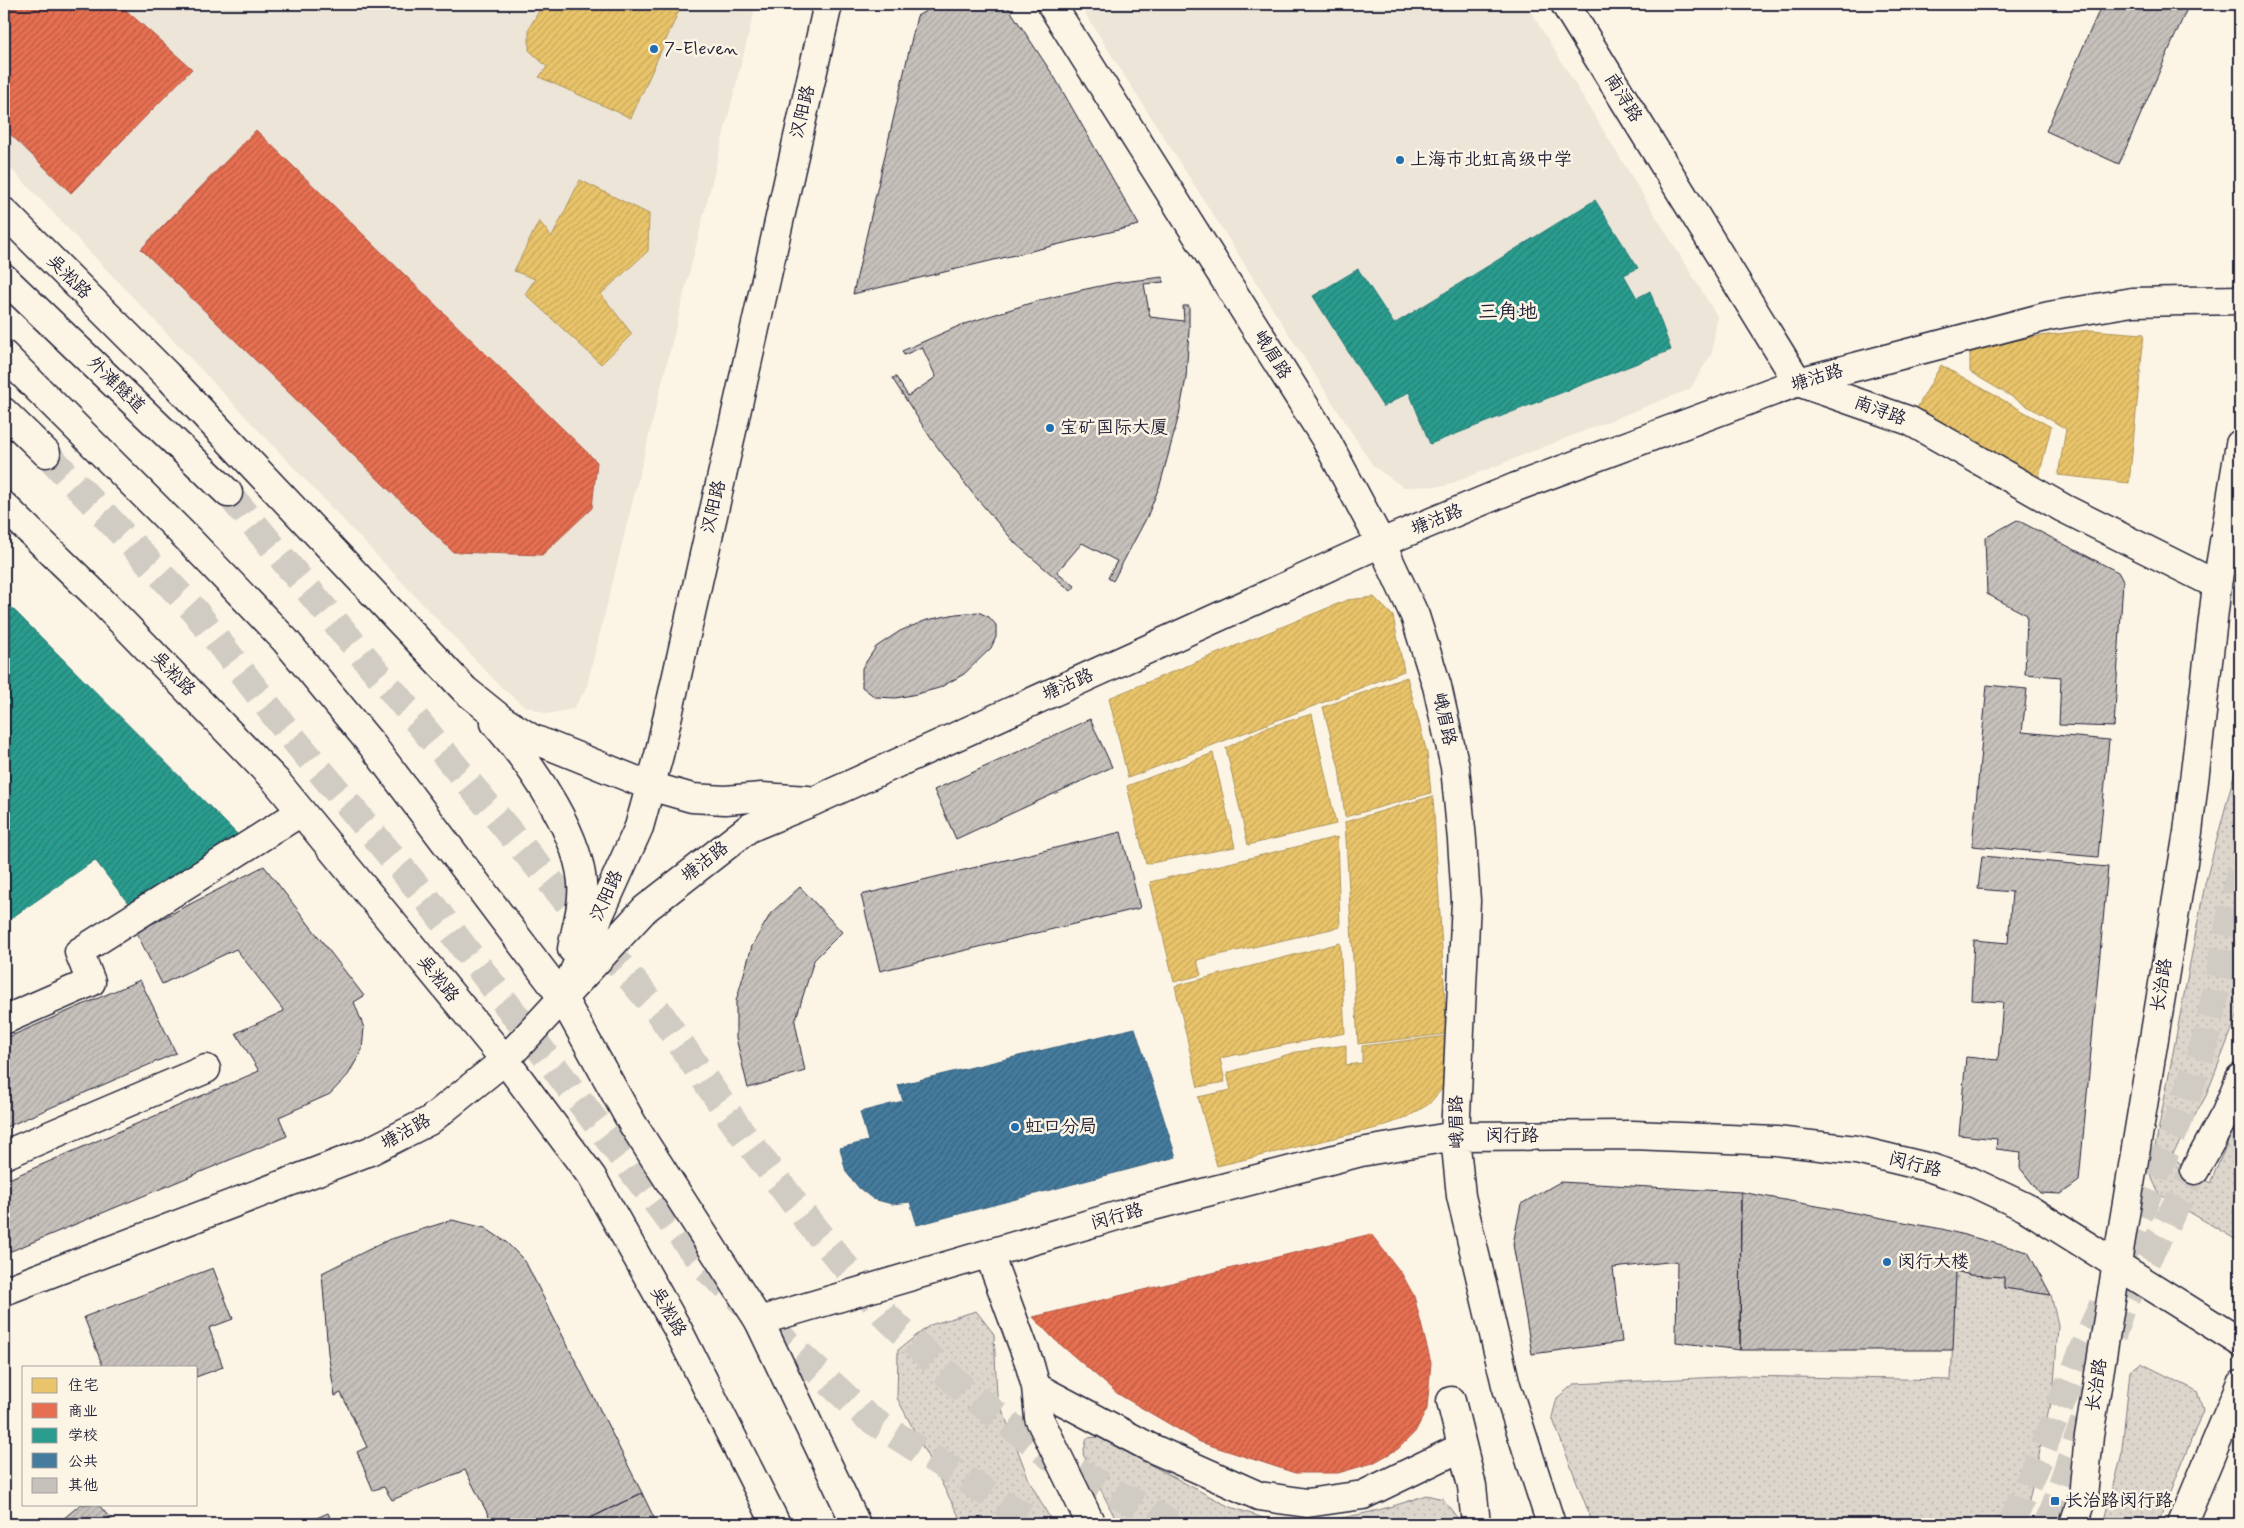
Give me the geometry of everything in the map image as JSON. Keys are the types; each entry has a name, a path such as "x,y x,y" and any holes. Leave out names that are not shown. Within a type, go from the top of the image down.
{"street":[{"name":"汉阳路","path":"562,998 639,826 660,755 828,4"},
{"name":"峨眉路","path":"1051,4 1325,438 1381,543 1415,616 1437,686 1455,767 1466,901 1455,1136 1461,1196 1506,1385 1552,1524"},
{"name":"南浔路","path":"1565,4 1798,382 1910,421 2063,508 2217,585"},
{"name":"吴淞路","path":"4,212 167,375 465,690 504,734 534,774 567,833 579,863 582,896 562,998"},
{"name":"外滩隧道","path":"4,278 228,492"},
{"name":"塘沽路","path":"4,1291 370,1151 429,1121 504,1060 652,903 749,828 814,801 1381,543 1516,487 1798,382 2049,316 2132,302 2240,300"},
{"path":"4,355 191,542 284,640 372,745 562,998 632,1123 760,1320 856,1524"},
{"path":"4,412 46,453"},
{"name":"长治路","path":"2074,1524 2082,1497 2089,1436 2116,1263 2188,832 2217,585 2240,444"},
{"name":"吴淞路","path":"4,506 96,596 270,774 504,1060 592,1177 678,1328 776,1524"},
{"name":"吴淞路","path":"465,690 501,719 531,738 650,786 692,798 725,800 762,797 814,801"},
{"path":"4,1020 91,982 80,952 301,812"},
{"path":"4,1154 206,1070"},
{"path":"2195,1170 2226,1113 2240,1078"},
{"name":"闵行路","path":"760,1320 1130,1212 1361,1152 1455,1136 1633,1135 1776,1141 1856,1150 1930,1168 1997,1192 2116,1263 2240,1342"},
{"path":"990,1254 1029,1362 1036,1387 1039,1418 1091,1524"},
{"path":"2182,1524 2240,1385"},
{"path":"1036,1387 1149,1447 1259,1496 1306,1503 1363,1495 1462,1447"},
{"path":"1450,1401 1472,1486 1476,1524"}],"shaded area":[{"path":"4,4 756,4 586,689 573,709 547,714 523,705 504,690 4,161"},
{"name":"上海市北虹高级中学","path":"1079,4 1526,4 1717,316 1712,353 1690,389 1445,486 1403,487 1373,466"},
{"path":"2240,767 2240,1009 2206,1096 2171,1157 2210,1183 2240,1114 2240,1242 2159,1194 2150,1174 2205,884 2235,771"},
{"path":"1956,1271 1970,1275 2004,1277 2004,1288 2051,1295 2058,1325 2054,1385 2024,1524 1593,1524 1552,1417 1557,1398 1574,1384 1741,1376 1951,1380"},
{"path":"976,1311 994,1334 997,1396 1029,1480 1053,1524 963,1524 897,1398 898,1350 930,1325"},
{"path":"2141,1363 2197,1391 2203,1410 2158,1524 2104,1524 2121,1458 2130,1371"},
{"path":"1098,1437 1228,1506 1281,1524 1118,1524 1083,1454 1087,1438"},
{"path":"1426,1495 1443,1499 1458,1519 1458,1524 1295,1524 1362,1514"}],"building: 住宅":[{"path":"543,4 682,4 631,118 539,77 547,67 529,50 529,28"},
{"path":"580,180 649,214 648,251 601,294 632,334 601,364 525,294 535,279 514,271 539,221 552,237"},
{"path":"2090,330 2144,334 2129,483 2058,475 2066,429 1970,372 1970,350 2032,337"},
{"path":"1941,365 2051,427 2037,485 1913,415"},
{"path":"1374,597 1393,616 1404,671 1128,778 1109,698 1347,600"},
{"path":"1407,677 1427,753 1431,793 1345,817 1339,768 1323,707"},
{"path":"1312,714 1336,824 1248,845 1226,748 1265,728"},
{"path":"1213,753 1235,847 1146,864 1127,786"},
{"path":"1433,796 1447,1034 1358,1044 1345,822"},
{"path":"1337,837 1340,927 1197,960 1201,975 1174,982 1150,882"},
{"path":"1340,943 1345,1033 1220,1058 1225,1082 1198,1087 1175,986"},
{"path":"1447,1036 1449,1067 1442,1089 1429,1104 1406,1118 1377,1128 1217,1166 1198,1097 1231,1090 1227,1073 1296,1052 1346,1045 1346,1065 1362,1063 1362,1046"}],"building: 商业":[{"path":"4,4 119,4 192,69 71,193 4,128"},
{"path":"256,130 597,462 592,508 542,555 453,552 141,249"},
{"path":"1371,1234 1402,1274 1414,1296 1431,1363 1427,1409 1415,1432 1398,1449 1373,1463 1338,1473 1295,1473 1200,1442 1118,1394 1054,1339 1033,1317"}],"building: 学校":[{"path":"1595,200 1638,268 1624,275 1637,298 1650,291 1671,350 1430,444 1409,392 1383,407 1313,296 1358,269 1394,324"},
{"path":"4,600 239,836 131,907 95,860 4,923"}],"building: 公共":[{"name":"虹口分局","path":"1135,1028 1176,1157 917,1225 910,1202 892,1204 873,1199 859,1188 846,1172 840,1148 868,1141 860,1112 903,1101 898,1085"}],"building: 其他":[{"path":"938,4 1006,4 1055,78 1139,225 853,294 917,16"},
{"path":"2102,4 2189,4 2119,164 2046,131"},
{"name":"宝矿国际大厦","path":"1163,277 1164,282 1144,284 1150,317 1184,321 1183,306 1189,306 1189,330 1186,378 1179,415 1160,485 1147,517 1113,581 1108,578 1117,561 1082,543 1057,572 1075,586 1071,591 1016,544 973,494 932,440 892,378 896,377 908,396 936,377 922,347 904,355 902,351 961,325 1037,301 1077,291 1114,283"},
{"path":"2017,520 2118,572 2123,581 2114,727 2059,725 2061,677 2025,674 2027,615 1987,594 1985,538"},
{"path":"978,612 989,617 996,625 996,637 991,648 964,674 939,688 896,698 875,697 862,687 862,668 876,647 900,631 927,620"},
{"path":"1987,685 2027,689 2022,732 2109,740 2098,857 1972,846"},
{"path":"1090,719 1112,767 956,839 934,790"},
{"path":"1121,832 1140,908 880,971 861,895"},
{"path":"1982,856 2108,867 2079,1181 2061,1194 2040,1193 2020,1168 2021,1152 1996,1149 1997,1139 1959,1135 1966,1057 1998,1060 2003,1002 1971,1000 1974,940 2008,943 2012,892 1978,889"},
{"path":"264,866 364,996 354,1002 364,1028 362,1050 348,1075 330,1094 279,1117 287,1136 4,1254 4,1181 259,1071 236,1033 284,1011 236,949 162,984 136,932"},
{"path":"800,887 842,932 814,960 795,1022 805,1071 748,1088 736,1038 736,1001 752,946 771,913"},
{"path":"140,980 176,1053 4,1128 4,1039"},
{"path":"1560,1182 1741,1192 1740,1350 1676,1342 1677,1261 1613,1268 1622,1342 1532,1354 1513,1244 1521,1204"},
{"name":"闵行大楼","path":"1741,1192 1942,1229 2028,1252 2051,1295 2004,1288 2004,1277 1970,1275 1956,1271 1953,1350 1740,1350"},
{"path":"452,1220 485,1228 506,1242 525,1261 642,1493 578,1524 493,1524 465,1470 392,1500 384,1487 373,1490 357,1452 367,1447 341,1393 335,1396 328,1353 322,1273 388,1240"},
{"path":"213,1268 233,1319 209,1328 223,1367 198,1376 198,1366 103,1366 84,1317"},
{"path":"642,1493 657,1524 578,1524"},
{"path":"79,1506 100,1506 115,1524 57,1524"},
{"path":"328,1513 333,1524 303,1524"}],"tunnel":[{"path":"46,453 194,610 287,731 431,904 705,1267 867,1417 1036,1524"},
{"path":"228,493 658,1011 736,1125 807,1220 886,1316 963,1389 1051,1457 1172,1524"},
{"path":"2123,1254 2178,1122 2207,1036 2240,872"},
{"path":"2112,1336 2121,1307 2195,1170"},
{"path":"2011,1524 2108,1291"},
{"path":"2048,1524 2084,1422"}],"place":[{"name":"7-Eleven","path":"654,49"},
{"name":"上海市北虹高级中学","path":"1400,160"},
{"name":"宝矿国际大厦","path":"1050,428"},
{"name":"虹口分局","path":"1015,1127"},
{"name":"闵行大楼","path":"1887,1262"},
{"name":"长治路闵行路","path":"2055,1501"}],"district":[{"name":"三角地","path":"1508,312"}]}
